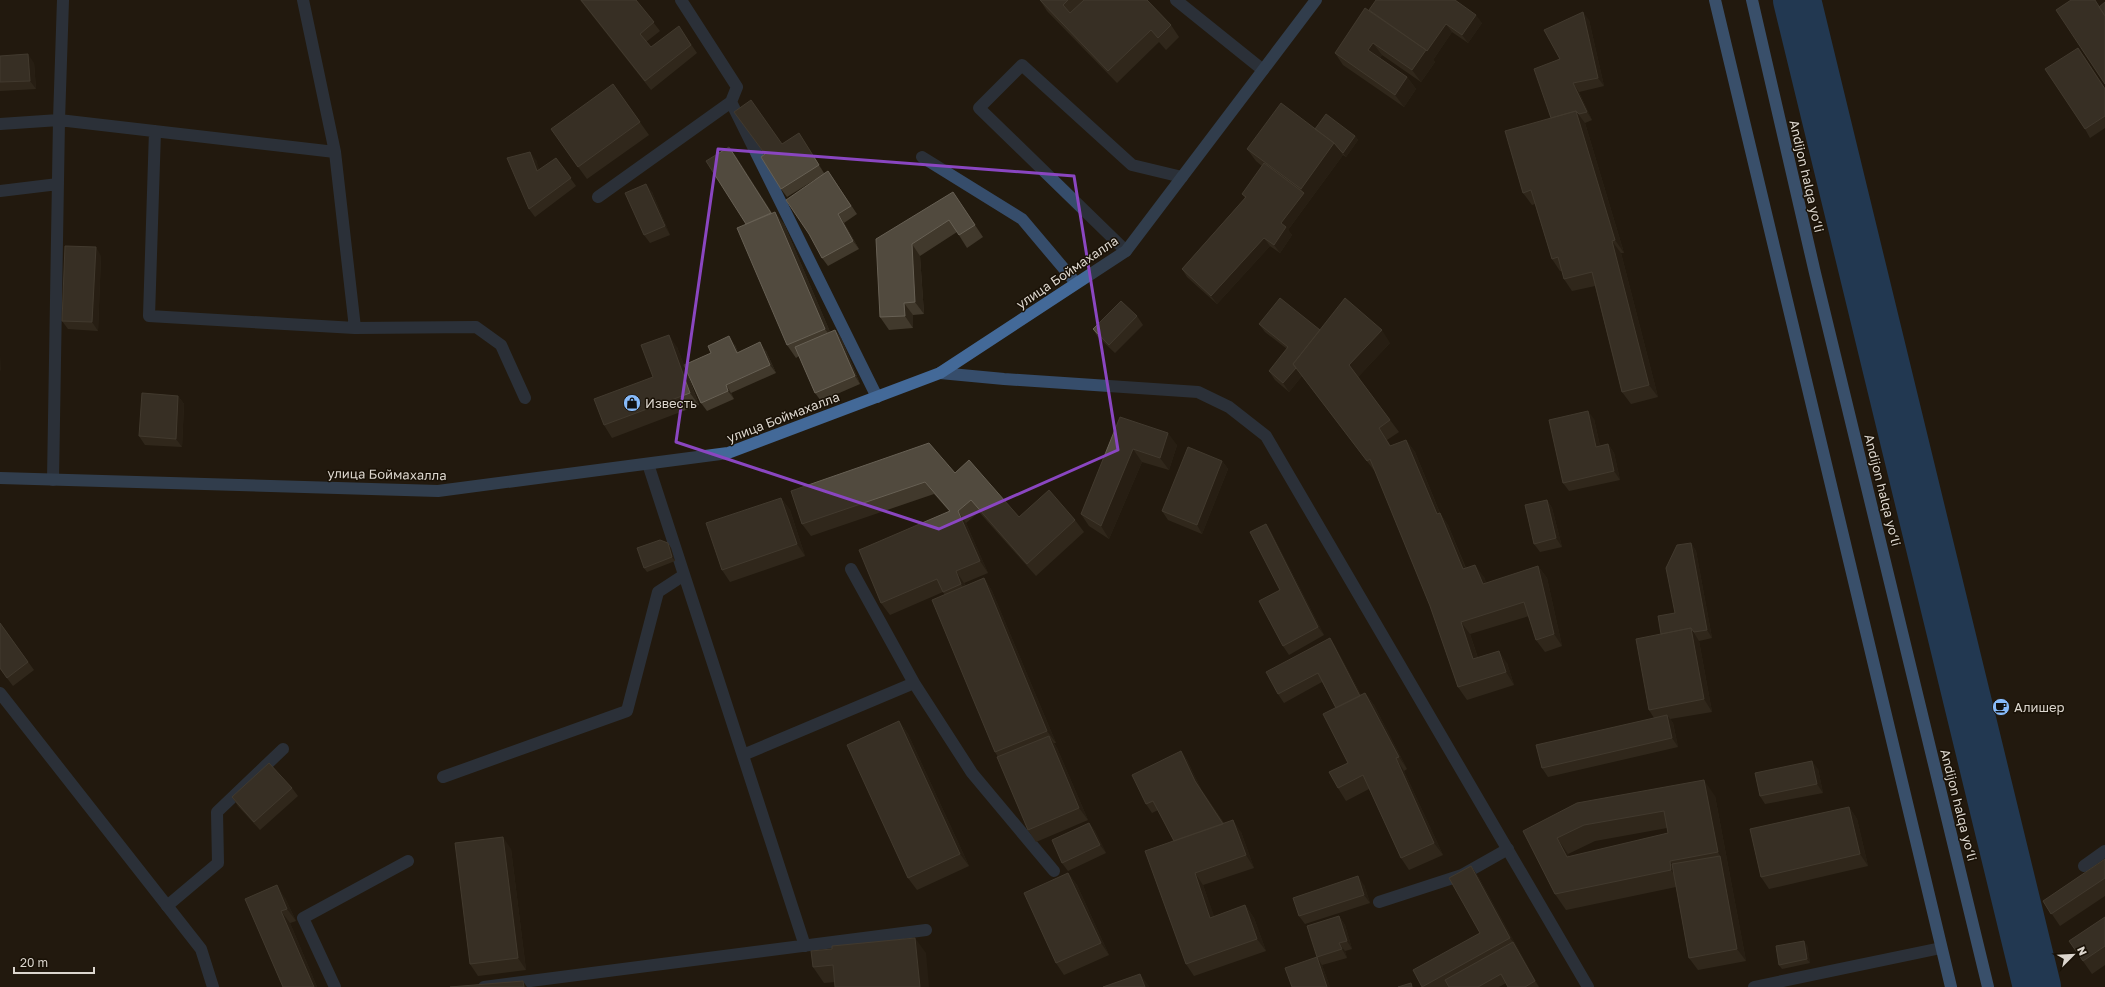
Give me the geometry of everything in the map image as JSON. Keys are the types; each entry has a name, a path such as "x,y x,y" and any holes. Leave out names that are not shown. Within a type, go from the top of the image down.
{"highway":[{"path":"1715,0 1951,987"},
{"name":"Andijon halqa yo‘li","path":"1752,0 1817,281 1988,987"}],"main road":[{"name":"улица Боймахалла","path":"0,478 438,491 728,453 940,373 1126,251 1316,0"}],"street":[{"path":"53,480 59,120 63,0"},
{"path":"303,0 335,152 355,328"},
{"path":"598,197 731,102 737,87 682,0"},
{"path":"1176,0 1263,70"},
{"path":"1126,251 979,108 1022,65 1132,165 1182,177"},
{"path":"731,102 877,397"},
{"path":"0,124 59,120 335,152"},
{"path":"155,131 149,316 355,328 476,327 501,345 525,398"},
{"path":"922,157 1022,219 1076,283"},
{"path":"0,191 58,184"},
{"path":"940,373 1004,379 1198,392 1229,407 1266,436 1588,987"},
{"path":"648,464 805,946"},
{"path":"851,569 914,683 972,773 1054,871"},
{"path":"443,777 627,711 658,592 684,575"},
{"path":"743,755 914,683"},
{"path":"0,693 201,949 213,987"},
{"path":"167,906 218,863 217,812 283,749"},
{"path":"1379,902 1462,875 1508,849"},
{"path":"2084,866 2105,851"},
{"path":"335,987 303,918 408,861"},
{"path":"484,987 926,930"},
{"path":"1754,987 1941,948"}],"highlighted area":[{"path":"718,149 1074,176 1118,450 939,529 676,442"}],"building":[{"path":"581,0 636,0 654,22 640,34 651,47 679,26 691,45 645,81"},
{"path":"1040,0 1068,0 1063,5 1070,13 1084,0 1147,0 1171,25 1158,38 1151,30 1108,71"},
{"path":"1376,0 1455,0 1476,15 1462,35 1446,24 1427,51 1369,10"},
{"path":"2071,0 2095,0 2105,16 2105,84 2056,10"},
{"path":"2105,2 2105,16 2099,7"},
{"path":"1365,8 1426,50 1412,70 1373,43 1368,50 1407,77 1395,95 1335,53"},
{"path":"1583,12 1598,78 1573,83 1587,112 1579,114 1576,111 1551,118 1534,69 1560,59 1544,30"},
{"path":"2078,48 2105,89 2105,116 2085,129 2045,69"},
{"path":"28,54 30,81 0,82 0,56"},
{"path":"613,84 640,122 578,167 551,129"},
{"path":"751,100 782,144 799,133 819,165 781,189 761,157 765,154 734,112"},
{"path":"1281,103 1334,143 1301,189 1247,149"},
{"path":"1576,111 1615,240 1612,241 1649,385 1622,392 1592,272 1564,279 1558,257 1552,259 1531,190 1523,193 1505,131"},
{"path":"1326,114 1355,136 1343,153 1334,143 1315,129"},
{"path":"729,147 771,213 746,224 706,161"},
{"path":"530,152 537,171 556,158 571,178 529,209 507,158"},
{"path":"1264,163 1304,193 1281,223 1286,227 1274,245 1264,238 1211,296 1182,269 1246,197 1242,194"},
{"path":"828,171 851,206 838,214 853,241 822,258 809,234 786,200"},
{"path":"646,184 665,226 644,235 625,193"},
{"path":"953,192 975,225 959,235 949,220 912,244 915,302 904,303 905,316 880,317 876,239"},
{"path":"775,212 825,329 787,345 737,228"},
{"path":"65,246 96,247 92,322 62,321"},
{"path":"1280,298 1320,330 1293,364 1296,368 1283,383 1269,371 1288,347 1259,324"},
{"path":"1345,298 1382,330 1349,365 1390,420 1379,428 1390,446 1406,440 1437,514 1440,513 1463,569 1475,565 1483,584 1538,566 1554,634 1536,640 1524,602 1461,622 1473,659 1499,651 1506,672 1458,687 1430,606 1370,459 1367,461 1293,364"},
{"path":"1121,301 1137,316 1109,345 1093,329"},
{"path":"835,330 855,376 815,393 795,347"},
{"path":"669,335 690,393 604,425 594,399 653,377 641,345"},
{"path":"729,336 737,353 760,342 770,365 726,385 728,391 701,403 684,365 711,353 708,346"},
{"path":"142,393 178,396 176,439 139,436"},
{"path":"1588,411 1596,447 1608,444 1614,471 1563,483 1549,420"},
{"path":"1120,417 1168,433 1160,458 1133,449 1101,526 1081,514"},
{"path":"929,443 955,473 969,460 1019,517 1049,490 1075,520 1027,564 971,500 958,511 980,561 956,571 961,584 943,592 937,579 881,603 859,550 950,511 925,482 802,524 791,491"},
{"path":"1188,447 1222,461 1197,525 1162,511"},
{"path":"781,498 797,544 722,570 706,523"},
{"path":"1547,500 1556,538 1534,544 1525,505"},
{"path":"1266,524 1318,627 1283,646 1259,601 1280,590 1250,532"},
{"path":"660,540 668,543 672,557 644,568 637,548"},
{"path":"1691,543 1707,630 1694,632 1691,628 1661,634 1658,616 1675,613 1666,568 1677,545"},
{"path":"984,578 1047,731 995,752 932,600"},
{"path":"0,623 28,662 7,678 0,668"},
{"path":"1691,628 1704,699 1649,710 1636,639"},
{"path":"1330,638 1360,696 1336,708 1318,673 1278,694 1266,672"},
{"path":"1365,693 1399,757 1396,758 1434,843 1401,858 1363,775 1338,788 1329,772 1348,763 1323,714"},
{"path":"1667,715 1672,738 1542,768 1536,745"},
{"path":"899,721 960,854 908,878 847,745"},
{"path":"1049,736 1079,808 1028,830 997,757"},
{"path":"1181,751 1195,781 1223,824 1174,841 1153,801 1146,804 1132,775"},
{"path":"1812,761 1817,784 1760,796 1755,773"},
{"path":"269,763 292,788 254,822 232,797"},
{"path":"1704,780 1718,852 1670,861 1671,870 1555,894 1523,831 1577,803","holes":["1664,811 1668,833 1567,857 1557,838 1584,825"]},
{"path":"1849,807 1860,854 1761,877 1750,829"},
{"path":"1233,820 1246,855 1195,873 1210,918 1245,905 1257,939 1186,964 1145,851"},
{"path":"1089,823 1100,845 1062,863 1052,840"},
{"path":"503,837 518,958 470,964 455,843"},
{"path":"1720,856 1737,949 1689,958 1672,864"},
{"path":"2105,859 2105,878 2051,914 2043,901"},
{"path":"1471,866 1510,938 1422,987 1413,970 1480,933 1449,878"},
{"path":"1068,873 1101,943 1056,963 1024,893"},
{"path":"1358,876 1364,895 1299,916 1293,898"},
{"path":"277,885 287,909 281,911 314,987 283,987 245,899"},
{"path":"1339,916 1347,941 1339,943 1342,949 1317,957 1307,926"},
{"path":"2105,917 2105,946 2083,961 2069,941"},
{"path":"915,938 920,987 835,987 833,965 813,967 811,951 832,949 832,946"},
{"path":"1804,941 1807,959 1779,965 1776,946"},
{"path":"1513,942 1535,981 1525,987 1508,987 1501,974 1478,987 1449,987 1445,980"},
{"path":"1317,957 1327,987 1292,987 1285,968"},
{"path":"1140,974 1145,987 1103,987"},
{"path":"523,981 524,987 450,987"},
{"path":"1411,983 1412,987 1398,987"}],"waterway":[{"path":"1797,0 2037,987"}],"place":[{"name":"Известь","path":"632,403"},
{"name":"Алишер","path":"2001,707"}]}
